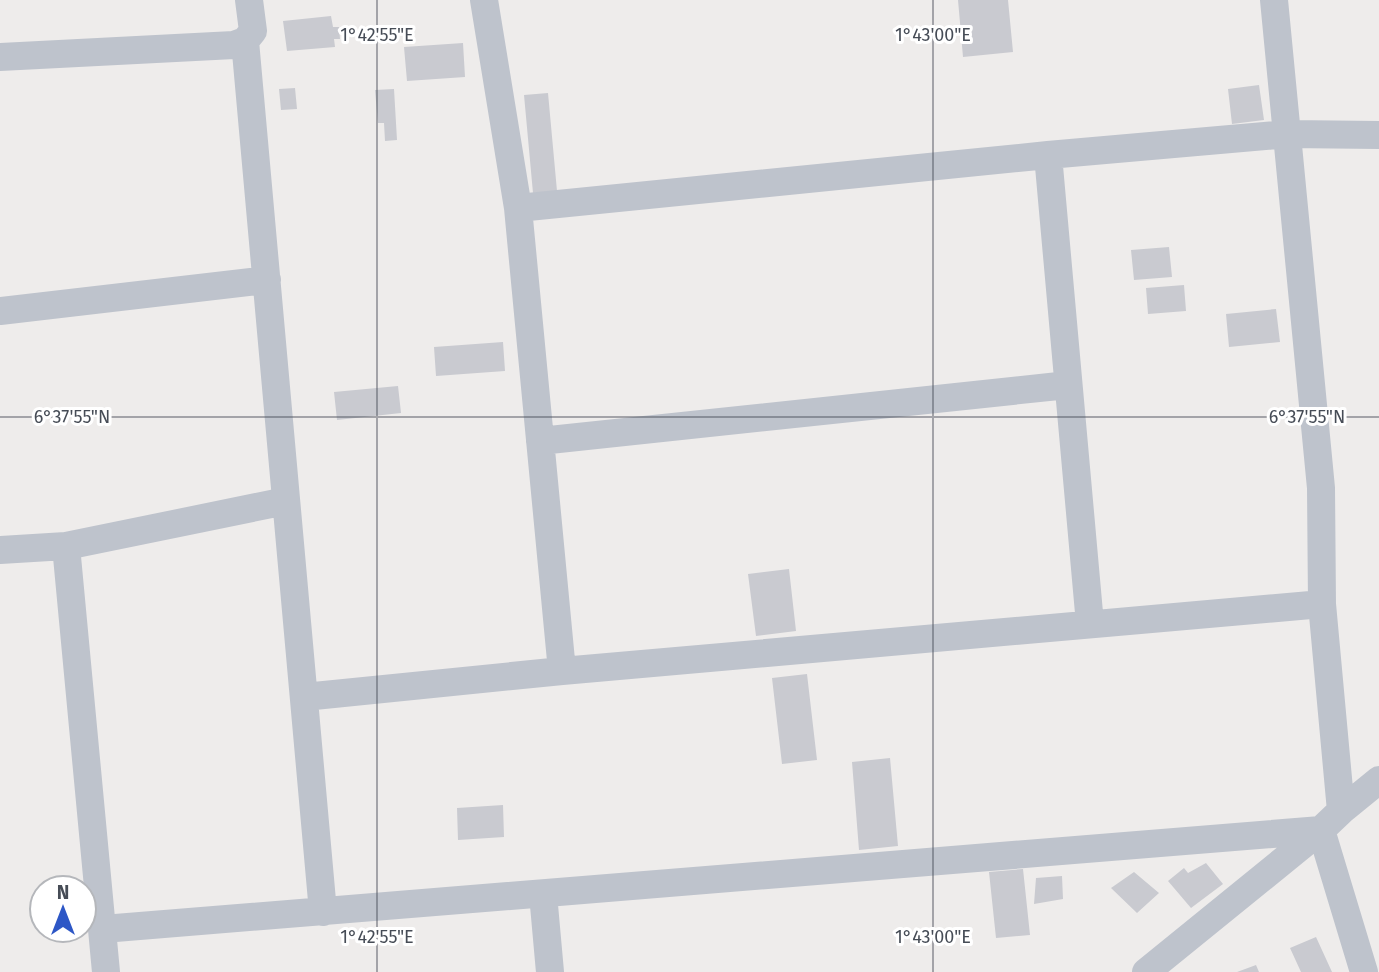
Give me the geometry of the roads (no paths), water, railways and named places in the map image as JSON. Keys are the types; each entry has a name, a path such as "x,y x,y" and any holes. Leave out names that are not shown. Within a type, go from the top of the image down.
{"street":[{"path":"0,57 234,45 245,41 253,32 249,0"},
{"path":"484,0 518,208 562,671"},
{"path":"1275,0 1321,488 1322,604 1331,821 1364,972"},
{"path":"245,41 323,912"},
{"path":"518,208 1287,134 1379,135"},
{"path":"1048,155 1090,624"},
{"path":"0,311 267,280"},
{"path":"540,441 1068,385"},
{"path":"0,550 66,546 286,501"},
{"path":"66,546 106,972"},
{"path":"304,697 562,671 1322,604"},
{"path":"1146,972 1379,780"},
{"path":"103,929 543,894 1331,821"},
{"path":"543,894 550,972"}]}
